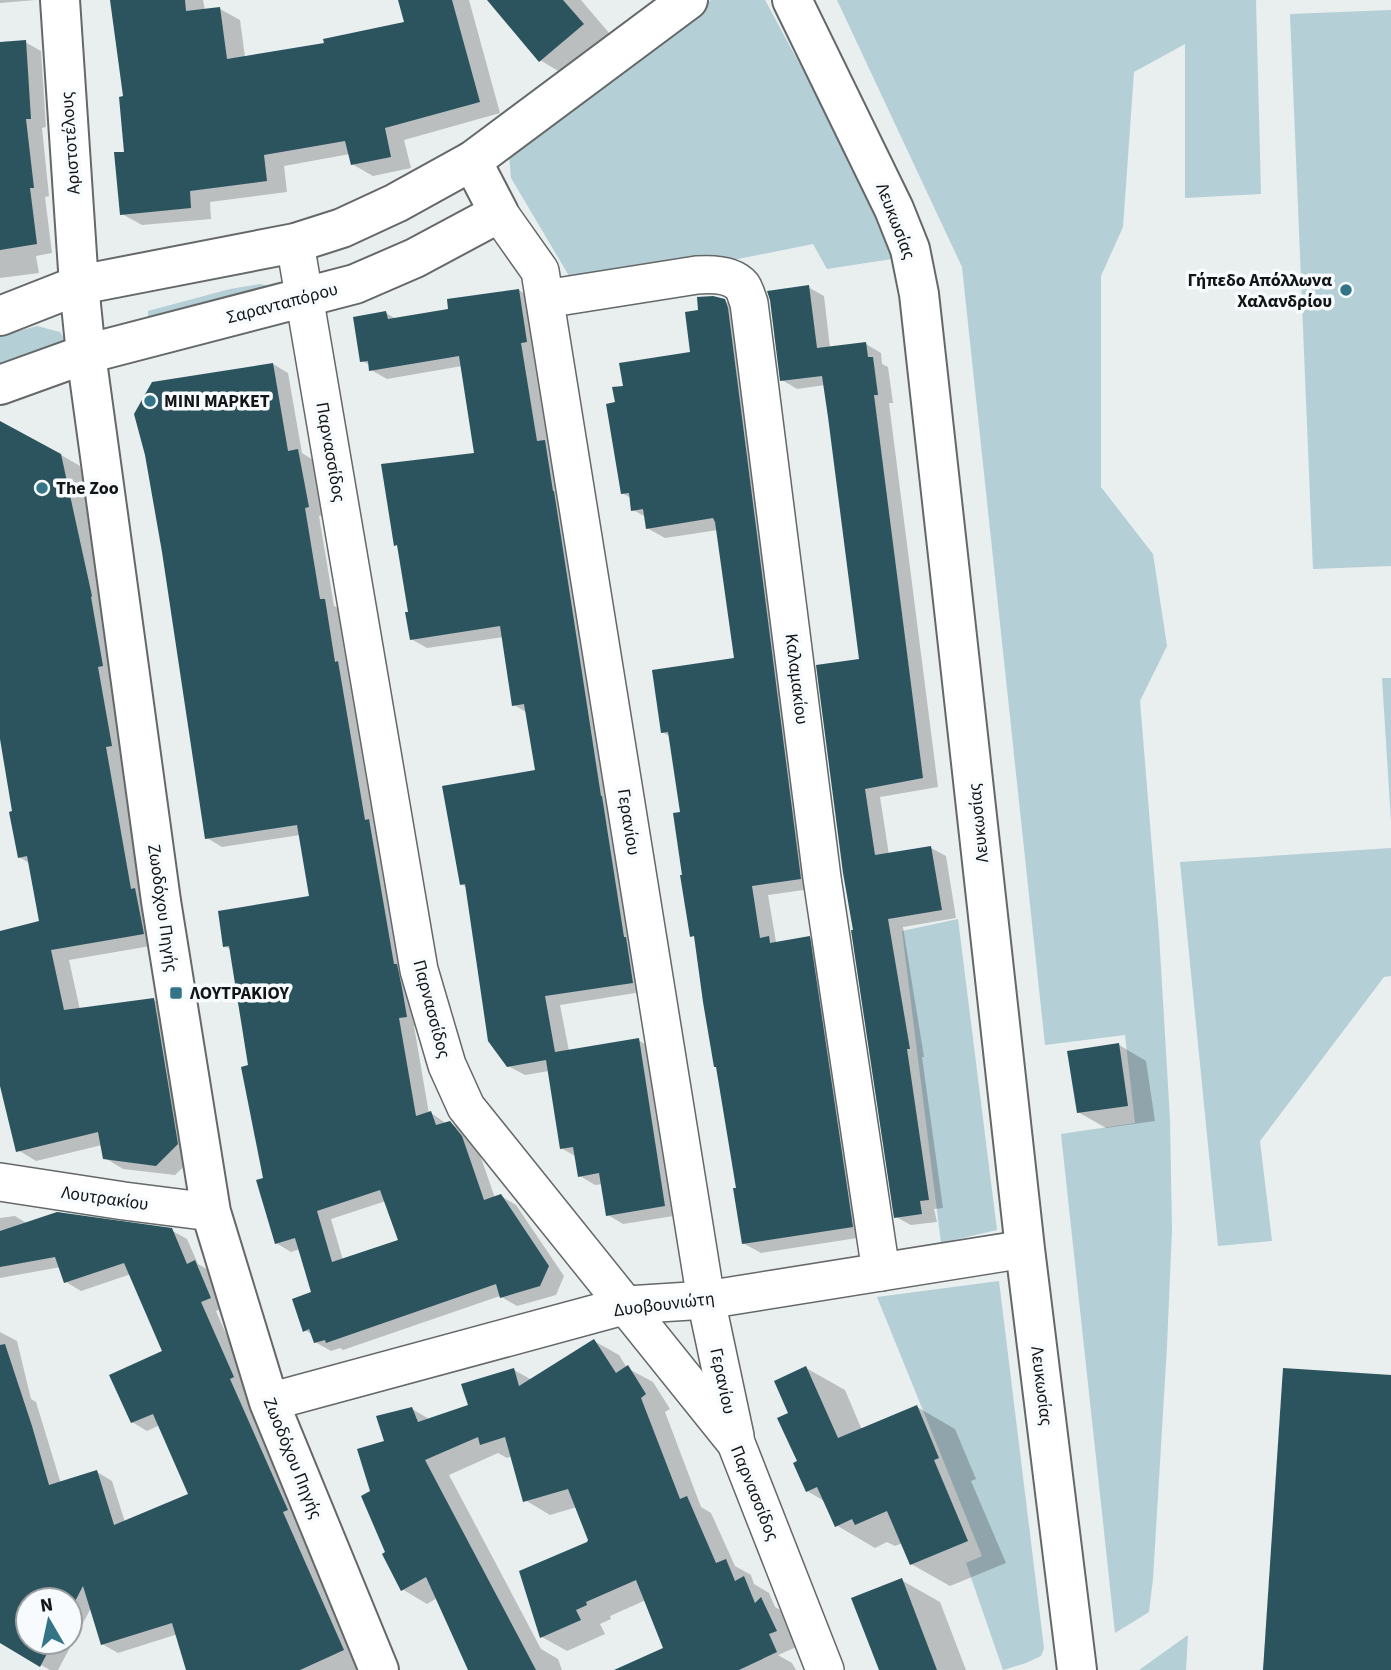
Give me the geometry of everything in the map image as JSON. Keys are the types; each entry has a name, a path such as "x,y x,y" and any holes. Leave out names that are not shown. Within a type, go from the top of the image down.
{"street":[{"name":"Αριστοτέλους","path":"60,0 79,285"},
{"path":"0,316 79,285 295,243 342,228 396,203 472,161 688,0"},
{"name":"Λευκωσίας","path":"792,0 894,209 910,249 919,294 1025,1249 1077,1670"},
{"path":"472,161 499,213"},
{"name":"Σαρανταπόρου","path":"0,385 86,354 355,284 415,258 499,213"},
{"name":"Γερανίου","path":"499,213 540,271 706,1300 736,1443"},
{"name":"Παρνασσίδος","path":"295,243 419,970 447,1065 466,1107 736,1443 825,1670"},
{"name":"Καλαμακίου","path":"545,299 715,274 732,279 742,286 749,303 822,878 881,1272"},
{"name":"Ζωοδόχου Πηγής","path":"79,285 86,354 161,901 211,1212 269,1402 379,1670"},
{"name":"Λουτρακίου","path":"0,1182 211,1212"},
{"name":"Δυοβουνιώτη","path":"269,1402 627,1306 706,1300 1025,1249"}],"shaded area":[{"path":"711,0 765,0 888,228 892,259 827,269 813,244 713,264 575,286 511,178 509,155 605,78"},
{"path":"837,0 1256,0 1261,194 1185,198 1185,44 1134,72 1123,227 1101,276 1101,487 1153,554 1167,646 1140,701 1159,934 1170,1119 1172,1230 1167,1346 1149,1612 1115,1633 1061,1134 1135,1123 1125,1035 1045,1045 962,267"},
{"name":"Γήπεδο Απόλλωνα Χαλανδρίου","path":"1391,10 1391,566 1313,569 1290,14"},
{"path":"260,284 282,289 148,322 148,311 230,289"},
{"path":"37,326 60,332 67,343 0,370 0,336"},
{"path":"1382,678 1391,678 1391,822"},
{"path":"1391,848 1391,976 1384,977 1260,1141 1272,1241 1218,1246 1180,862"},
{"path":"958,919 997,1230 941,1243 902,931"},
{"path":"999,1281 1044,1648 1041,1656 1003,1670 966,1563 982,1556 877,1297"},
{"path":"1188,1635 1186,1670 1139,1670"}],"building":[{"path":"110,0 185,0 186,11 220,7 227,59 324,43 323,39 404,22 398,0 452,0 480,102 385,128 391,157 351,165 345,141 264,155 267,181 190,191 191,208 120,215 114,152 124,152 119,97 123,96"},
{"path":"487,0 563,0 584,24 539,62"},
{"path":"26,40 31,119 26,119 37,244 0,250 0,42"},
{"path":"809,285 817,348 866,342 868,357 873,357 878,395 874,395 923,778 865,789 875,855 931,846 942,910 888,919 910,1049 907,1049 929,1200 920,1201 922,1214 894,1218 851,930 816,665 859,659 828,417 822,376 780,381 767,291"},
{"path":"519,289 527,342 521,343 537,441 545,440 633,983 545,996 555,1052 639,1038 665,1206 606,1216 599,1173 578,1177 573,1147 560,1149 546,1060 507,1067 488,1041 465,884 460,885 442,786 535,770 524,704 512,706 500,626 410,640 405,612 408,612 381,464 474,453 459,356 369,371 368,361 360,362 353,317 386,311 388,319 448,309 447,299"},
{"path":"713,296 725,299 728,308 801,879 752,886 760,938 769,936 770,943 810,936 853,1227 742,1244 733,1188 736,1188 694,936 690,937 680,875 673,813 680,812 668,732 661,733 652,670 734,658 715,522 713,518 646,529 643,509 631,511 629,493 621,494 606,404 615,402 612,387 623,386 619,363 690,352 685,312 698,310 697,297"},
{"path":"273,363 288,451 298,449 309,507 305,508 320,599 325,599 365,820 369,819 394,964 397,964 402,988 407,1017 399,1018 416,1116 431,1111 436,1125 450,1121 462,1136 484,1200 501,1194 549,1266 540,1286 500,1298 496,1284 326,1343 325,1340 314,1343 309,1329 303,1332 292,1299 311,1292 295,1238 275,1244 256,1180 263,1178 241,1067 248,1065 229,946 223,947 218,911 309,896 297,825 205,839 162,552 145,455 134,414 152,382","holes":["380,1190 398,1240 332,1262 317,1211"]},
{"path":"0,421 61,454 92,596 103,666 98,667 112,746 106,747 131,889 135,888 144,934 51,950 64,1010 154,998 178,1144 156,1166 103,1159 98,1132 16,1152 0,1086 0,931 39,921 27,856 18,858 0,739"},
{"path":"1119,1043 1128,1106 1077,1113 1067,1051"},
{"path":"57,1212 172,1228 187,1264 195,1260 211,1298 201,1302 234,1377 230,1379 288,1510 283,1512 344,1650 300,1670 186,1670 172,1623 101,1645 84,1586 14,1586 14,1651 0,1643 0,1345 5,1344 49,1485 97,1470 114,1525 188,1494 153,1414 131,1423 109,1375 162,1351 124,1263 64,1283 55,1257 0,1267 0,1231"},
{"path":"594,1339 616,1373 628,1365 646,1394 641,1398 680,1499 687,1496 716,1563 726,1559 735,1581 744,1576 755,1603 761,1597 777,1631 769,1634 777,1652 739,1670 614,1670 663,1648 636,1580 586,1602 587,1605 576,1610 581,1620 540,1638 519,1571 588,1540 568,1489 523,1502 505,1437 480,1445 478,1437 425,1460 536,1670 468,1670 426,1577 401,1591 382,1554 385,1552 361,1496 370,1491 357,1449 384,1441 376,1416 412,1407 418,1422 468,1405 461,1384 514,1368 519,1386"},
{"path":"806,1366 838,1438 917,1405 939,1458 934,1460 968,1541 910,1565 887,1511 855,1525 852,1519 835,1527 817,1487 806,1492 793,1463 797,1461 777,1418 788,1413 774,1381"},
{"path":"1283,1368 1391,1375 1391,1670 1263,1670"},
{"path":"902,1578 937,1670 879,1670 851,1598"},
{"path":"22,1656 46,1656 40,1667"}],"place":[{"name":"Γήπεδο Απόλλωνα Χαλανδρίου","path":"1346,290"},
{"name":"ΜΙΝΙ ΜΑΡΚΕΤ","path":"150,401"},
{"name":"The Zoo","path":"42,488"},
{"name":"ΛΟΥΤΡΑΚΙΟΥ","path":"176,993"}]}
